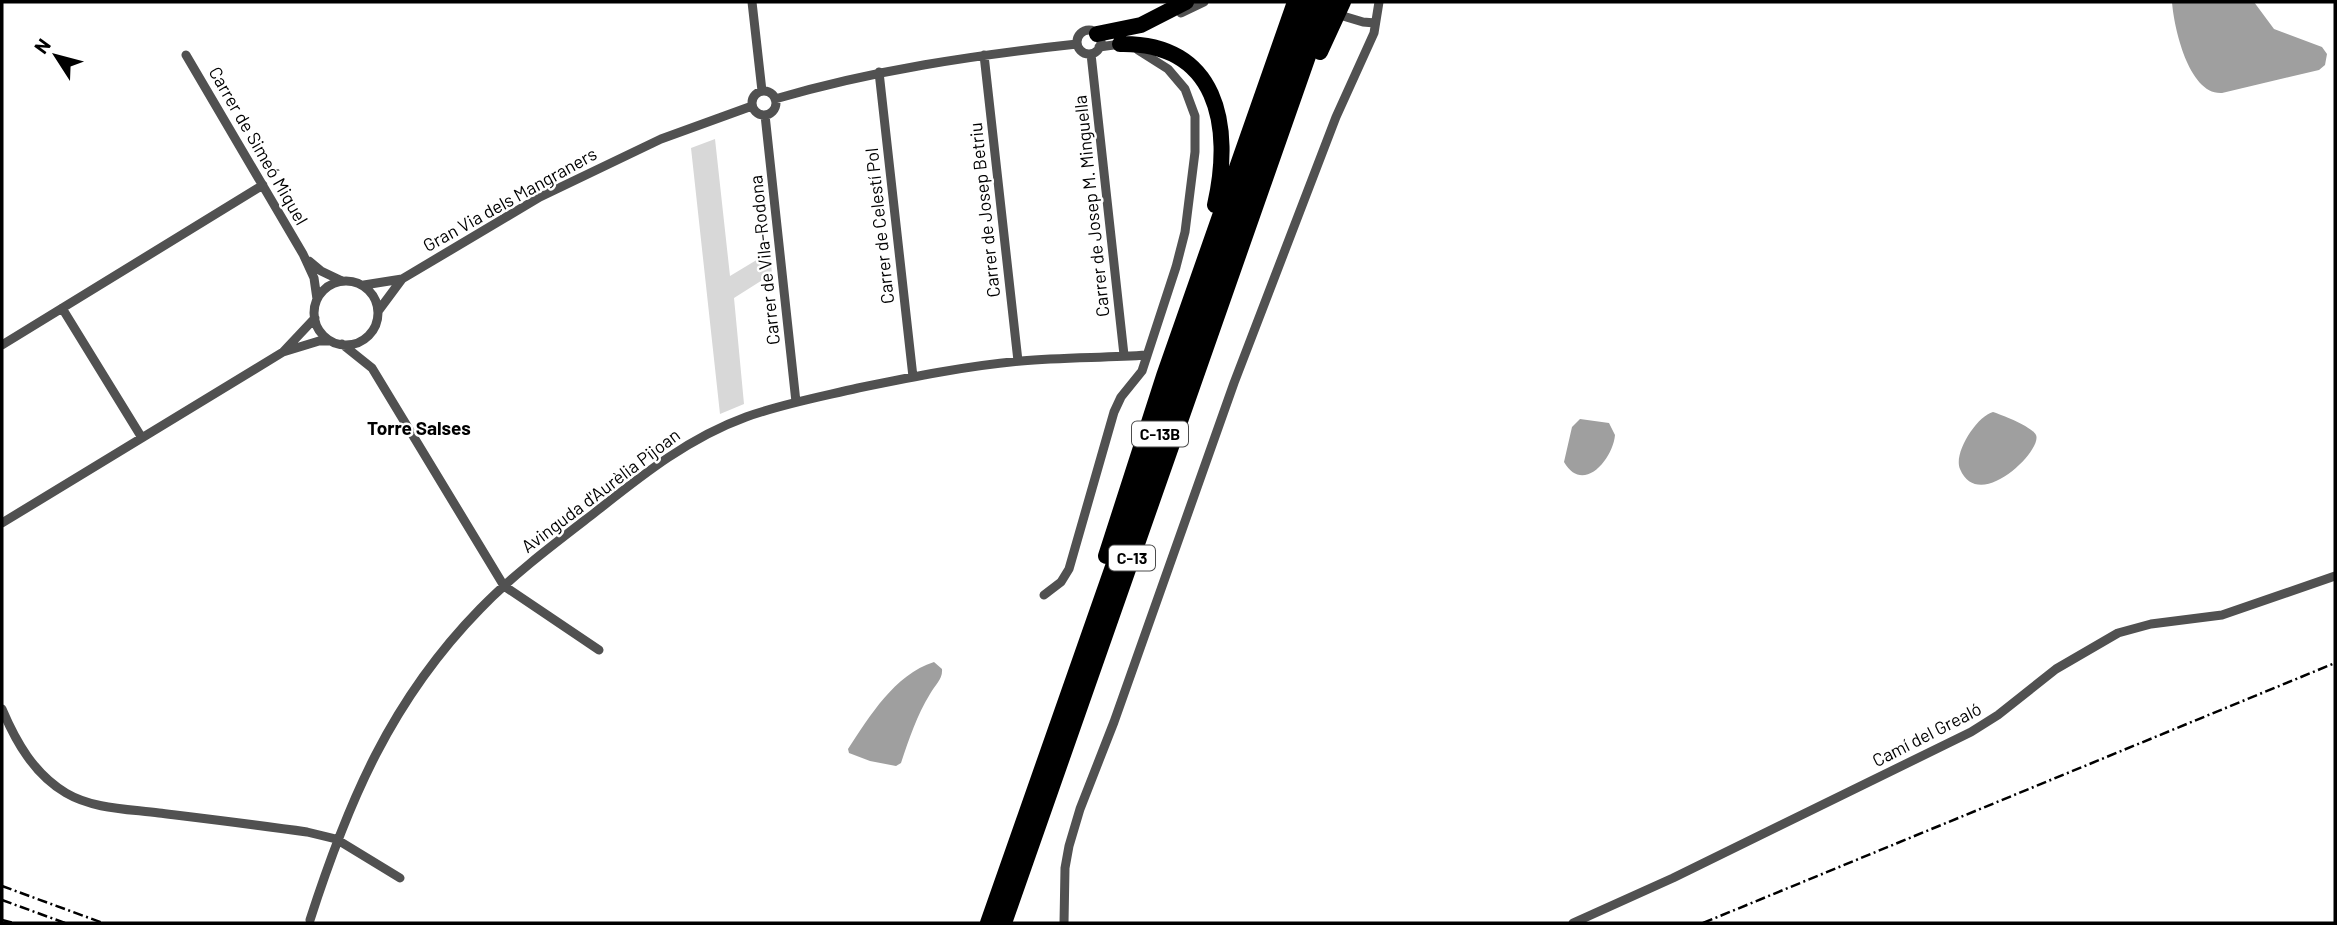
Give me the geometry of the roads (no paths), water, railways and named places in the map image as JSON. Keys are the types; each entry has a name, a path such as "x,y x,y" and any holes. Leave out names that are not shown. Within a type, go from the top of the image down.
{"highway":[{"path":"1099,41 1186,2"},
{"name":"C-13","path":"988,923 1008,866 1014,829 1140,446 1295,2"},
{"name":"C-13B","path":"1008,866 1311,2"},
{"path":"1261,192 1327,2"},
{"name":"C-13","path":"1004,923 1261,192 1272,178 1315,62 1345,9"},
{"path":"1120,44 1143,44 1163,49 1193,68 1206,83 1213,97 1222,145 1220,178 1208,233 1145,418 1140,446"}],"street":[{"path":"752,2 762,91"},
{"path":"1077,44 1082,52 1091,54 1099,41 1149,28 1204,2"},
{"path":"1302,2 1345,9 1375,23"},
{"path":"1064,923 1065,868 1080,809 1114,722 1234,383 1336,117 1373,37 1380,2"},
{"path":"1044,595 1061,582 1069,569 1114,412 1121,397 1139,376 1147,355 1185,232 1194,172 1196,124 1190,100 1174,75 1145,53 1120,44 1099,41 1089,30 1082,33 1077,44"},
{"path":"775,99 878,72 1077,44"},
{"name":"Carrer de Josep M. Minguella","path":"1091,54 1124,355"},
{"name":"Carrer de Simeó Miquel","path":"186,55 303,254 314,278 317,299"},
{"name":"Carrer de Josep Betriu","path":"984,55 1018,361"},
{"name":"Carrer de Celestí Pol","path":"878,72 913,377"},
{"path":"762,91 770,93 775,99 774,109 765,115 755,111 752,106 753,98 762,91"},
{"name":"Gran Via dels Mangraners","path":"342,281 349,280 364,285 402,279 520,208 580,176 662,139 752,106"},
{"name":"Carrer de Vila-Rodona","path":"765,115 796,402"},
{"path":"2,345 263,185"},
{"name":"Carrer de Simeó Miquel","path":"303,254 321,271 342,281"},
{"name":"Gran Via dels Mangraners","path":"342,344 353,344 367,338 376,326 379,310 402,279"},
{"path":"330,341 319,330 315,317 317,299 327,287 342,281"},
{"path":"364,285 374,296 379,310"},
{"path":"62,307 142,438"},
{"path":"283,352 315,317"},
{"path":"2,523 283,352 319,341 330,341 342,344 372,368 504,586 599,650"},
{"name":"Avinguda d'Aurèlia Pijoan","path":"310,920 337,839 363,778 404,704 449,643 504,586 645,473 678,450 728,424 796,402 913,377 1018,361 1147,355"},
{"name":"Camí del Grealó","path":"1573,923 1683,874 1971,732 1998,715 2056,670 2118,633 2151,624 2200,619 2232,612 2335,576"},
{"path":"2,709 14,736 31,762 58,788 83,801 307,832 337,839 400,878"}],"railway":[{"path":"1703,923 2335,663"},
{"path":"2,886 103,923"},
{"path":"2,900 65,923"},
{"path":"2,920 14,923"}],"district":[{"name":"Torre Salses","path":"419,428"}]}
